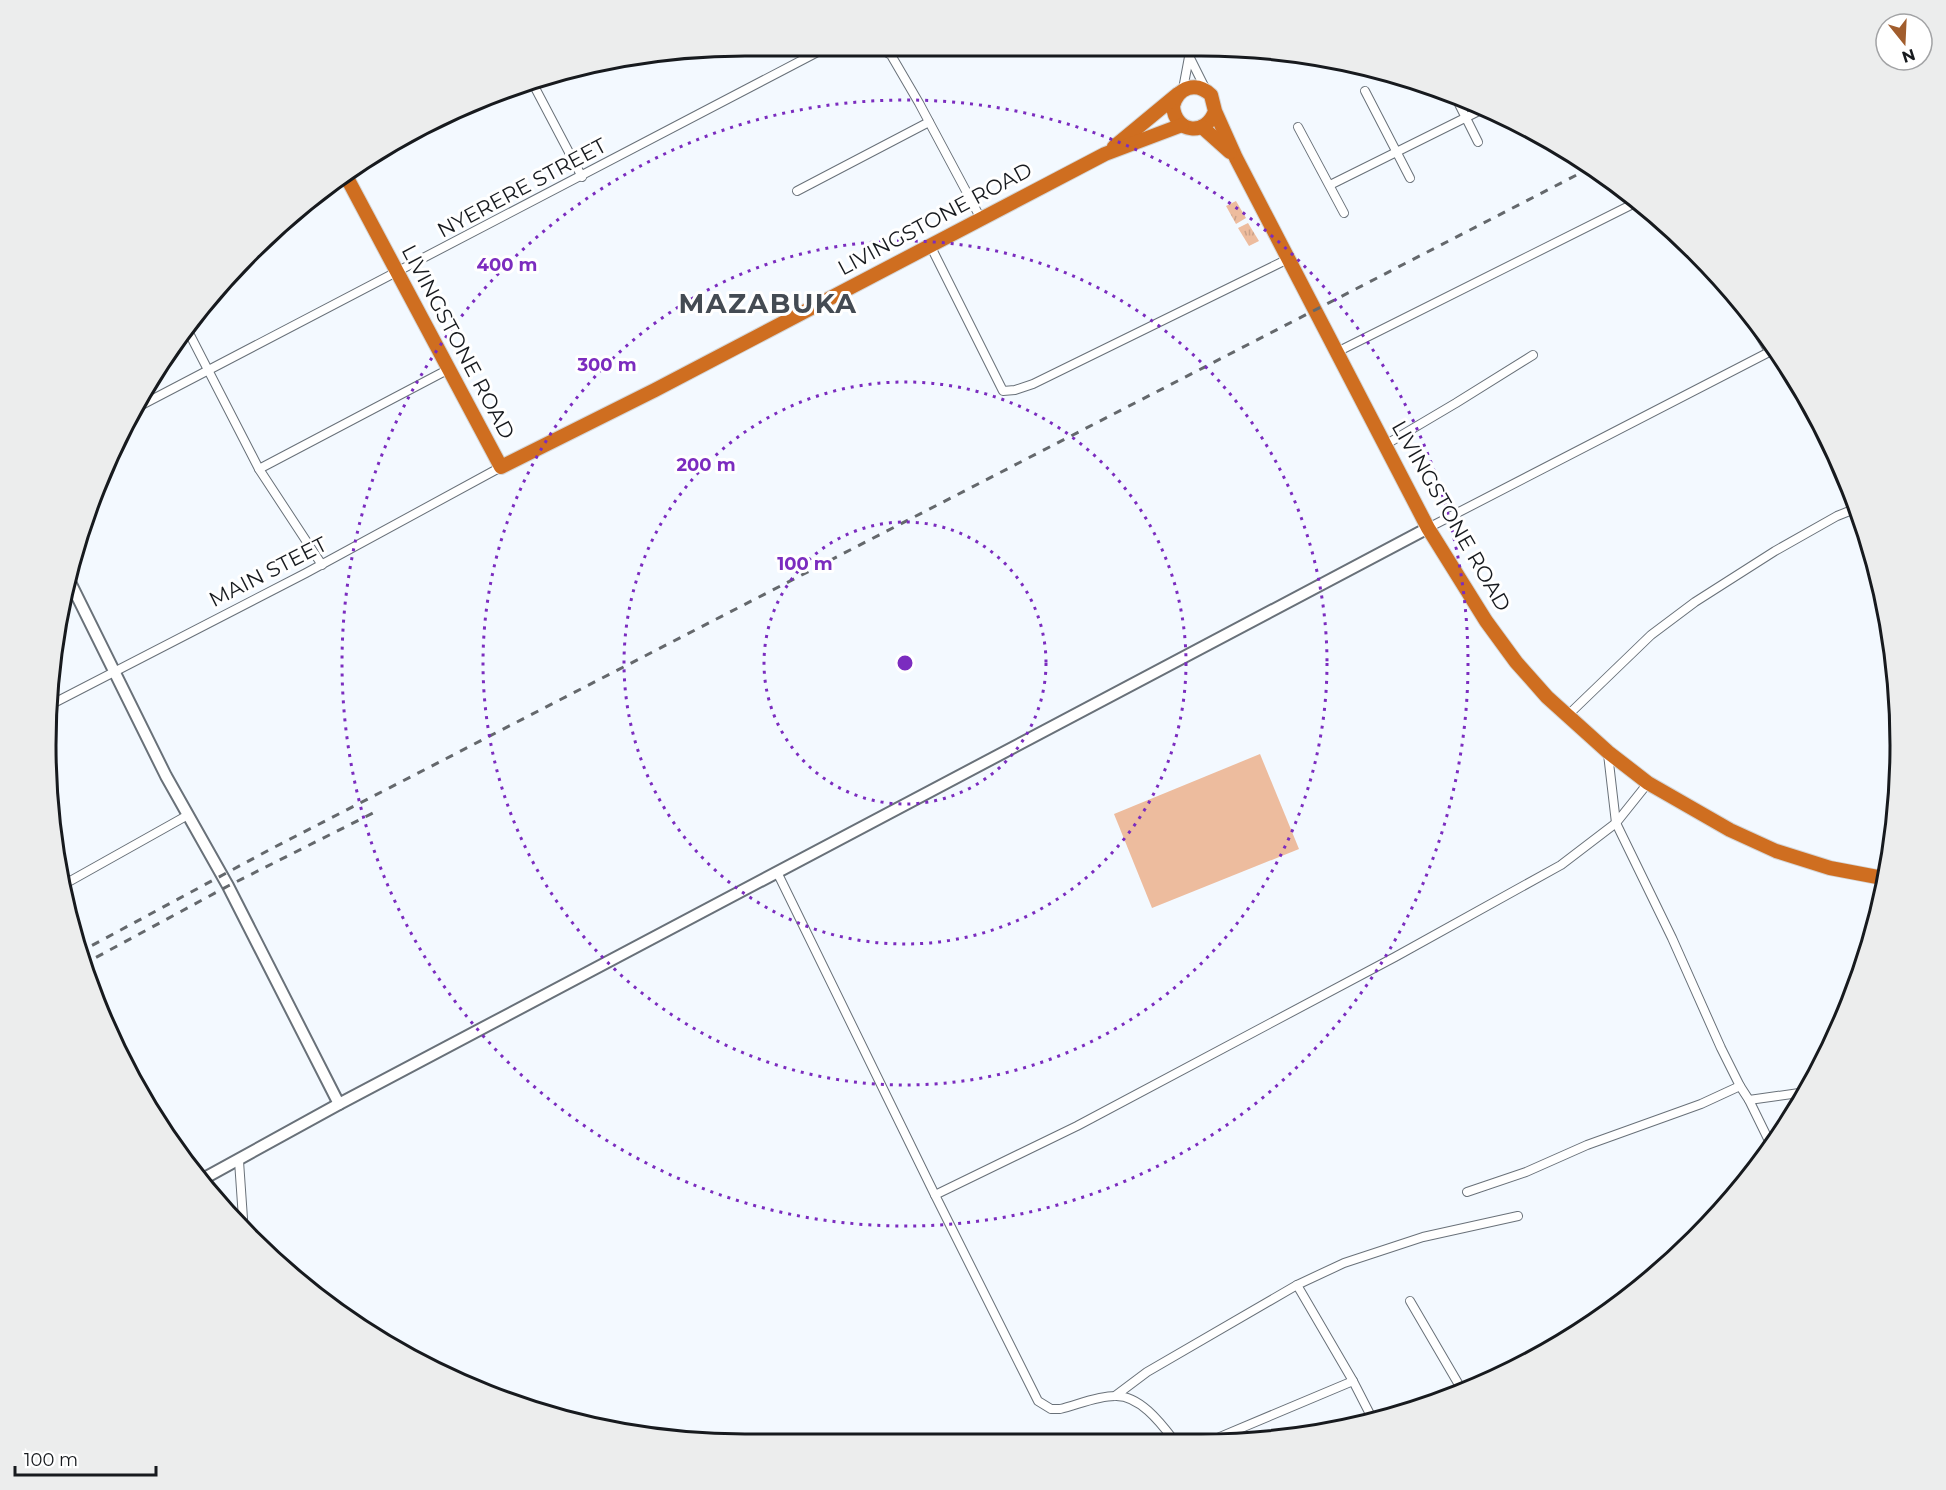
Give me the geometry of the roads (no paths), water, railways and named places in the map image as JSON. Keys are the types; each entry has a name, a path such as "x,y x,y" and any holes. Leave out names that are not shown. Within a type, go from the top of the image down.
{"highway":[{"path":"1182,125 1173,113 1173,106 1181,91 1199,87 1207,91"},
{"name":"LIVINGSTONE ROAD","path":"1105,154 1181,91"},
{"name":"LIVINGSTONE ROAD","path":"1207,91 1213,100 1215,111 1236,158 1428,528 1486,621 1516,662 1567,716 1648,783 1730,830 1776,851 1830,867 1878,877"},
{"path":"1203,127 1215,111"},
{"name":"LIVINGSTONE ROAD","path":"349,181 501,467 655,390 1105,154 1182,125 1192,129 1203,127 1236,158"}],"main road":[{"path":"208,1177 339,1104 1428,528"},
{"path":"74,590 166,776 228,886 339,1104"}],"street":[{"name":"NYERERE STREET","path":"147,402 810,56"},
{"path":"892,56 981,219"},
{"path":"1181,91 1186,56"},
{"path":"1190,56 1207,91"},
{"path":"535,88 582,177"},
{"path":"1365,91 1410,177"},
{"path":"1460,106 1478,142"},
{"path":"1330,185 1475,113"},
{"path":"797,191 929,122"},
{"path":"1298,127 1344,213"},
{"path":"1337,352 1630,205"},
{"path":"930,246 1004,391 1016,390 1033,384 1288,260"},
{"path":"191,336 259,469 321,565"},
{"path":"1428,528 1768,353"},
{"path":"1385,445 1456,404 1533,355"},
{"path":"259,469 449,369"},
{"name":"MAIN STEET","path":"57,701 321,565 501,467"},
{"path":"1567,716 1651,635 1695,602 1775,551 1849,511"},
{"path":"1608,752 1616,823 1740,1086 1767,1137"},
{"path":"935,1196 1077,1126 1395,957 1560,866 1616,823 1648,783"},
{"path":"69,881 188,814"},
{"path":"777,872 1038,1401 1051,1410 1115,1396 1147,1372 1297,1285 1358,1257 1402,1243 1518,1216"},
{"path":"1467,1192 1526,1172 1606,1138 1701,1104 1740,1086"},
{"path":"1749,1100 1796,1093"},
{"path":"238,1161 243,1217"},
{"path":"1297,1285 1370,1413"},
{"path":"1410,1301 1459,1384"},
{"path":"1228,1433 1353,1381"},
{"path":"1115,1396 1139,1404 1168,1434"}],"railway":[{"path":"87,948 269,850 1583,172"},
{"path":"90,961 228,886 375,812"}],"district":[{"name":"MAZABUKA","path":"768,304"}]}
